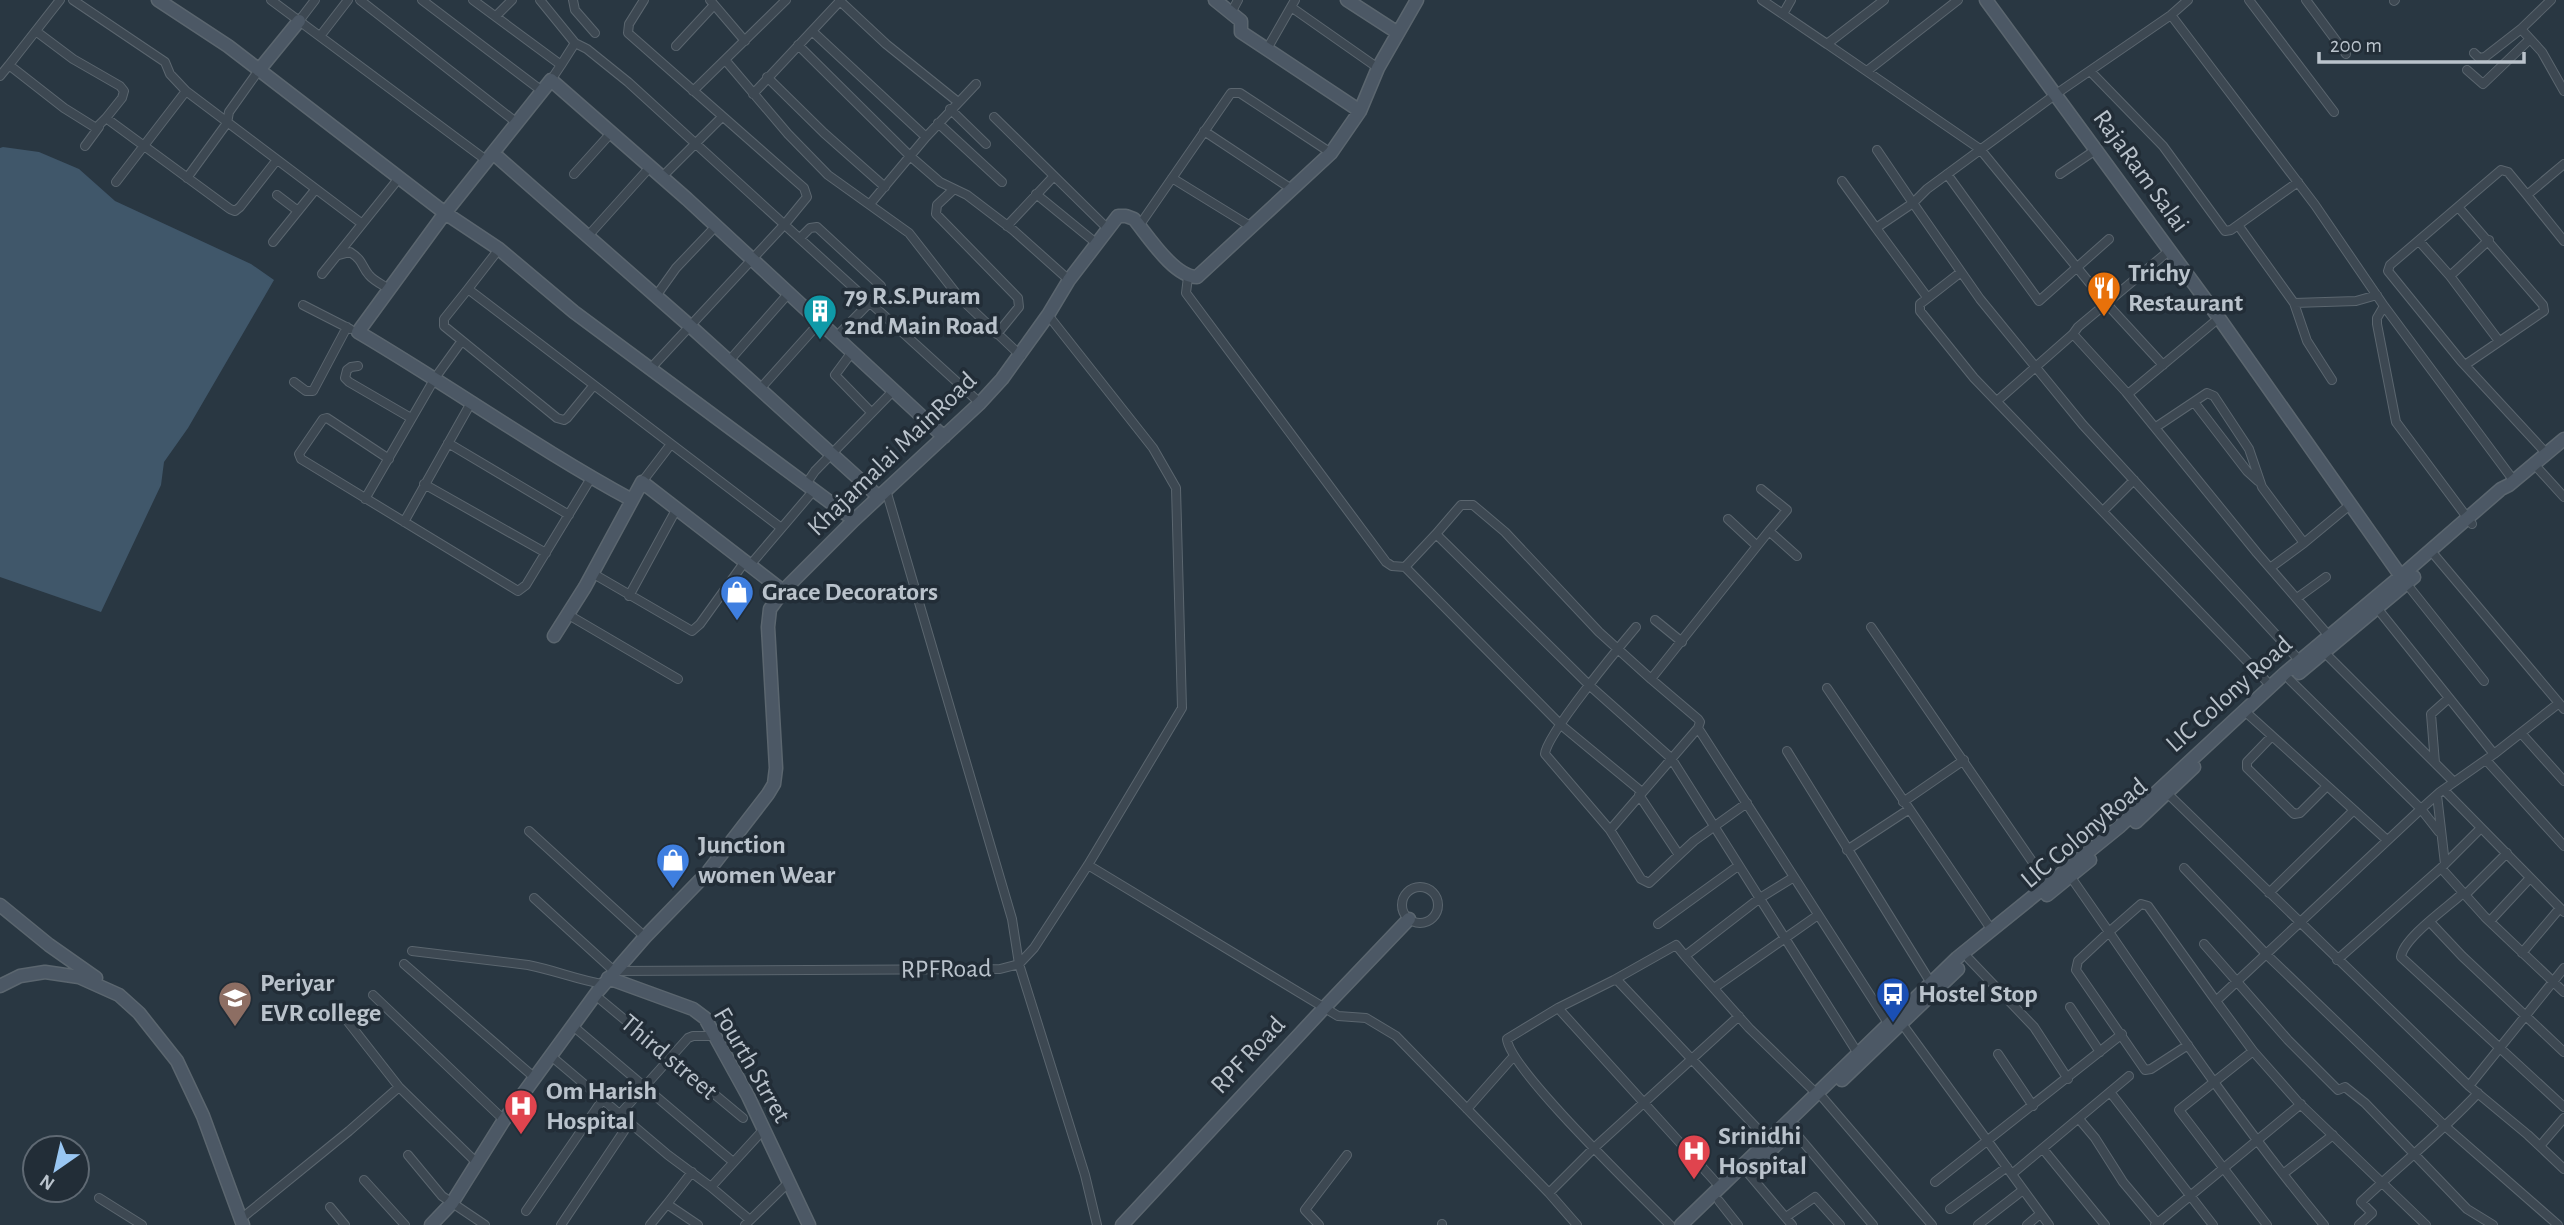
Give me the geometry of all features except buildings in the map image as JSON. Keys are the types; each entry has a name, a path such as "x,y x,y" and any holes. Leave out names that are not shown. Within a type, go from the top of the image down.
{"street":[{"path":"0,76 60,0"},
{"path":"73,0 165,62 170,74 186,91 361,223"},
{"path":"158,0 228,46 444,213 499,250 574,312 854,520"},
{"path":"271,0 490,156 588,236 832,455 882,494"},
{"path":"187,178 259,70 315,0"},
{"path":"321,35 348,0"},
{"path":"360,0 517,123"},
{"path":"422,0 542,91"},
{"path":"473,0 561,65"},
{"path":"496,16 512,0"},
{"path":"540,0 575,43 607,64 980,403"},
{"path":"573,0 575,10 595,33"},
{"path":"645,0 629,24 628,33 804,188 807,197 651,368"},
{"path":"772,0 779,7"},
{"path":"693,91 786,0"},
{"path":"753,93 840,0 886,44 958,103"},
{"path":"1215,0 1242,22 1241,32 1360,111"},
{"path":"1231,13 1238,0"},
{"path":"1347,0 1398,33"},
{"path":"993,117 1107,228 1118,216 1126,216 1139,226 1174,267 1188,277 1197,276 1331,153 1360,111 1378,68 1417,0"},
{"path":"1762,0 1980,149 2077,269 2163,365"},
{"path":"1783,14 1791,0"},
{"path":"1827,44 1884,0"},
{"path":"1867,71 1958,0"},
{"name":"RajaRam Salai","path":"1986,0 2170,250 2404,580"},
{"path":"1876,228 1913,203 1980,149 2171,15 2188,0"},
{"path":"2249,0 2334,112"},
{"path":"2306,0 2346,54"},
{"path":"2474,53 2479,58 2485,57 2521,29 2551,0"},
{"path":"676,46 713,2 745,41"},
{"path":"1267,49 1293,4 1378,68"},
{"path":"2171,15 2298,182 2512,483"},
{"path":"2521,29 2546,59 2564,91"},
{"path":"812,31 926,137"},
{"path":"37,32 73,59 120,86 124,92 85,146"},
{"path":"2467,70 2483,84 2530,39"},
{"path":"294,382 306,391 313,391 352,329 389,289 444,213 551,80 575,43"},
{"path":"798,45 910,156 940,182 967,195 1007,226 1069,280"},
{"path":"726,61 828,175 909,233 959,297 1021,356"},
{"path":"9,65 64,108 96,128 99,127"},
{"path":"2090,71 2163,146 2221,228 2228,232 2298,182"},
{"path":"767,77 885,187"},
{"path":"551,80 716,226 944,437"},
{"path":"870,204 950,109 976,84"},
{"path":"116,182 186,91"},
{"path":"1139,226 1228,96 1235,92 1331,153"},
{"path":"950,109 986,144"},
{"path":"661,178 722,117"},
{"path":"106,118 235,211 276,161"},
{"path":"938,123 1002,182"},
{"path":"1204,131 1293,190"},
{"path":"574,174 611,133"},
{"path":"2060,174 2097,149"},
{"path":"1877,150 1961,272 2082,425 2300,661"},
{"path":"2527,195 2564,164"},
{"path":"588,236 650,167"},
{"path":"2546,453 2465,365 2388,271 2390,265 2501,170 2505,170 2564,241"},
{"path":"1947,174 2039,300 2109,239"},
{"path":"1007,226 1054,176"},
{"path":"322,274 399,177"},
{"path":"1172,178 1250,226"},
{"path":"1842,181 1927,297"},
{"path":"954,189 937,205 936,214 1019,302 1017,310 997,334"},
{"path":"272,242 314,190"},
{"path":"1036,194 1096,243"},
{"path":"277,195 298,211"},
{"path":"2459,208 2519,275 2543,305 2544,311 2465,365"},
{"path":"2238,225 2294,303 2304,334 2332,380"},
{"path":"656,296 676,268 716,226"},
{"path":"800,238 810,228 817,227 882,289 836,337"},
{"name":"Khajamalai MainRoad","path":"431,1225 452,1203 505,1120 595,995 645,937 707,873 774,784 775,738 768,627 770,609 783,591 854,520 980,403 1021,356 1069,280 1107,228"},
{"path":"2450,276 2489,240"},
{"path":"2419,241 2450,276 2499,341"},
{"path":"499,250 443,323 447,330 561,420 567,418 594,385"},
{"path":"1997,401 2078,327 2170,250"},
{"path":"339,254 350,252 358,257 368,274 389,289"},
{"path":"1961,272 1927,297 1920,304 1920,311 1974,378 2103,511 2280,683 2421,809 2440,832"},
{"path":"1188,277 1186,293 1386,562 1392,566 1405,567 1561,724 1640,793 1679,855"},
{"path":"468,289 780,527"},
{"path":"729,361 788,293"},
{"path":"2294,303 2356,301 2377,295"},
{"path":"303,304 352,329 435,378 591,478 632,500"},
{"path":"2384,306 2377,318 2377,324 2396,422 2470,521"},
{"path":"1048,316 1153,449 1176,488 1182,708 1088,865 1034,948 1019,964 1085,1175 1097,1225"},
{"path":"2128,394 2219,318"},
{"path":"760,389 820,322"},
{"path":"2073,334 2128,394 2329,636"},
{"path":"365,499 435,378 461,342"},
{"path":"852,352 835,375 871,412"},
{"path":"358,366 347,370 345,374 349,382 411,418"},
{"path":"592,573 692,631 780,527 832,455 894,390"},
{"path":"2155,427 2207,393 2214,396 2249,449 2259,482"},
{"path":"404,522 472,401"},
{"path":"2194,402 2304,543"},
{"path":"389,459 327,418 323,419 300,450 301,459 518,591 526,585 591,478"},
{"path":"2216,1002 2440,792 2561,706 2434,554 2505,494 2512,483 2533,463 2564,439"},
{"path":"448,443 569,514"},
{"path":"554,636 642,482 671,444"},
{"path":"2533,463 2564,497"},
{"path":"2103,511 2134,480"},
{"path":"642,482 783,591"},
{"path":"424,484 546,553"},
{"path":"1651,679 1787,510 1761,489"},
{"name":"RPFRoad","path":"412,951 537,966 576,979 1000,969 1019,964 1012,919 882,494"},
{"path":"1405,567 1461,505 1473,506 1505,532 1617,650 1698,719 1698,728 1610,830"},
{"path":"2270,568 2351,505"},
{"path":"629,596 677,508"},
{"path":"1728,519 1758,545"},
{"path":"1769,531 1797,556"},
{"path":"1436,534 1590,685 1671,758 1857,1052"},
{"name":"LIC Colony Road","path":"2164,790 2280,683 2300,661 2434,554"},
{"path":"2297,597 2326,577"},
{"path":"2404,580 2484,681"},
{"name":"LIC ColonyRoad","path":"1681,1225 1748,1173 1775,1138 1792,1129 1857,1052 1969,958 1989,934 2122,830 2249,715 2280,683 2324,652 2404,580"},
{"path":"2376,608 2494,754"},
{"path":"567,614 678,679"},
{"path":"1655,620 1682,642"},
{"path":"1636,627 1561,724 1545,754 1610,830 1646,883 1652,882 1679,855 1746,803"},
{"path":"1871,627 2048,883"},
{"path":"2324,652 2454,782"},
{"path":"1827,688 1989,934"},
{"path":"2435,763 2431,714 2449,698"},
{"path":"2249,715 2387,840"},
{"path":"1698,728 1818,915 2049,1225"},
{"path":"2521,733 2564,781"},
{"path":"2272,736 2247,762 2246,768 2294,814 2300,813 2327,786"},
{"path":"1787,751 1931,983"},
{"path":"1847,850 1964,760"},
{"path":"2486,760 2564,846"},
{"path":"2164,790 2469,1086 2564,1170"},
{"path":"2440,792 2507,853 2562,910 2522,953"},
{"path":"2440,792 2443,866 2490,922 2564,992"},
{"path":"2269,893 2354,810"},
{"path":"2337,960 2443,866 2481,828"},
{"path":"529,831 645,937"},
{"path":"2507,853 2410,940 2401,952 2401,957 2564,1107"},
{"path":"1088,865 1324,1008 1344,1018 1366,1018 1396,1036 1577,1225"},
{"path":"1658,923 1738,866"},
{"path":"2184,868 2267,955 2446,1127 2558,1225"},
{"path":"1895,1021 1931,983 2048,883 2067,872 2188,1045 2324,1225"},
{"path":"1685,956 1760,898 1794,877"},
{"path":"2490,922 2530,878"},
{"path":"1415,887 1424,888 1434,893 1439,905 1432,919 1420,924 1409,919 1403,911 1402,899 1408,890 1415,887"},
{"path":"534,898 609,978"},
{"path":"2188,1045 2148,1071 2143,1068 2076,970 2078,961 2141,904 2144,904 2253,1051 2301,1104 2426,1225"},
{"path":"0,905 49,945 119,995 139,1013 177,1061 203,1116 239,1223 399,1087"},
{"path":"1714,988 1818,915"},
{"name":"RPF Road","path":"1122,1225 1409,919"},
{"path":"2430,922 2564,1052"},
{"path":"2204,944 2236,983 2338,1090 2345,1087 2365,1103 2468,1209 2493,1225"},
{"path":"1670,1225 1594,1148 1513,1057 1507,1039 1558,1008 1614,981 1676,945 1739,1016 1819,1096 1932,1225"},
{"path":"1969,958 2034,1027 2068,1079"},
{"path":"404,964 535,1078"},
{"path":"2469,1086 2564,968"},
{"path":"0,986 20,976 46,972 79,977 119,995"},
{"name":"Fourth Strret","path":"609,978 693,1009 705,1018 764,1129 789,1182 803,1222"},
{"path":"1614,981 1622,984 1691,1058 1775,1138"},
{"path":"373,995 505,1120"},
{"name":"Third street","path":"595,995 743,1118"},
{"path":"2070,1007 2100,1052"},
{"path":"1558,1008 1644,1103 1720,1194 1738,1225"},
{"path":"1549,1193 1594,1148 1739,1016"},
{"path":"345,1018 399,1087 478,1164"},
{"name":"LIC ColonyRoad","path":"1694,1225 1775,1138 1895,1021"},
{"path":"573,1026 732,1161"},
{"path":"1935,1182 2122,1034"},
{"path":"620,1114 669,1057 692,1036 715,1036"},
{"path":"2253,1051 2179,1110 2267,1225"},
{"path":"1998,1054 2033,1106"},
{"path":"551,1056 668,1155 711,1186 748,1223 789,1182"},
{"path":"1466,1109 1513,1057"},
{"path":"1950,1209 2043,1149 2129,1076"},
{"path":"2110,1092 2213,1225"},
{"path":"2359,1225 2372,1213 2361,1202 2412,1154 2446,1127 2478,1093"},
{"path":"526,1211 603,1099"},
{"path":"2079,1119 2095,1138 2123,1182 2157,1224 2301,1104"},
{"path":"2540,1146 2564,1118"},
{"path":"561,1225 630,1122"},
{"path":"711,1186 764,1129"},
{"path":"1792,1129 1873,1225"},
{"path":"2283,1174 2333,1135"},
{"path":"2043,1149 2105,1225"},
{"path":"408,1155 442,1196 485,1225"},
{"path":"1319,1225 1305,1210 1347,1155"},
{"path":"650,1225 692,1172"},
{"path":"1748,1173 1792,1225"},
{"path":"363,1180 405,1225"},
{"path":"1978,1225 2023,1190"},
{"path":"1786,1217 1815,1197 1840,1225"},
{"path":"99,1198 142,1225"},
{"path":"667,1204 698,1225"},
{"path":"330,1206 345,1225"},
{"path":"2026,1225 2040,1213"},
{"path":"2369,1216 2378,1225"}],"water":[{"path":"0,148 39,152 79,169 115,201 251,264 274,280 188,428 164,462 161,485 101,612 0,577"}],"place":[{"name":"Trichy Restaurant","path":"2104,318"},
{"name":"79 R.S.Puram 2nd Main Road","path":"820,341"},
{"name":"Grace Decorators","path":"737,622"},
{"name":"Junction women Wear","path":"673,890"},
{"name":"Hostel Stop","path":"1893,1024"},
{"name":"Periyar EVR college","path":"235,1028"},
{"name":"Om Harish Hospital","path":"521,1136"},
{"name":"Srinidhi Hospital","path":"1694,1181"}]}
